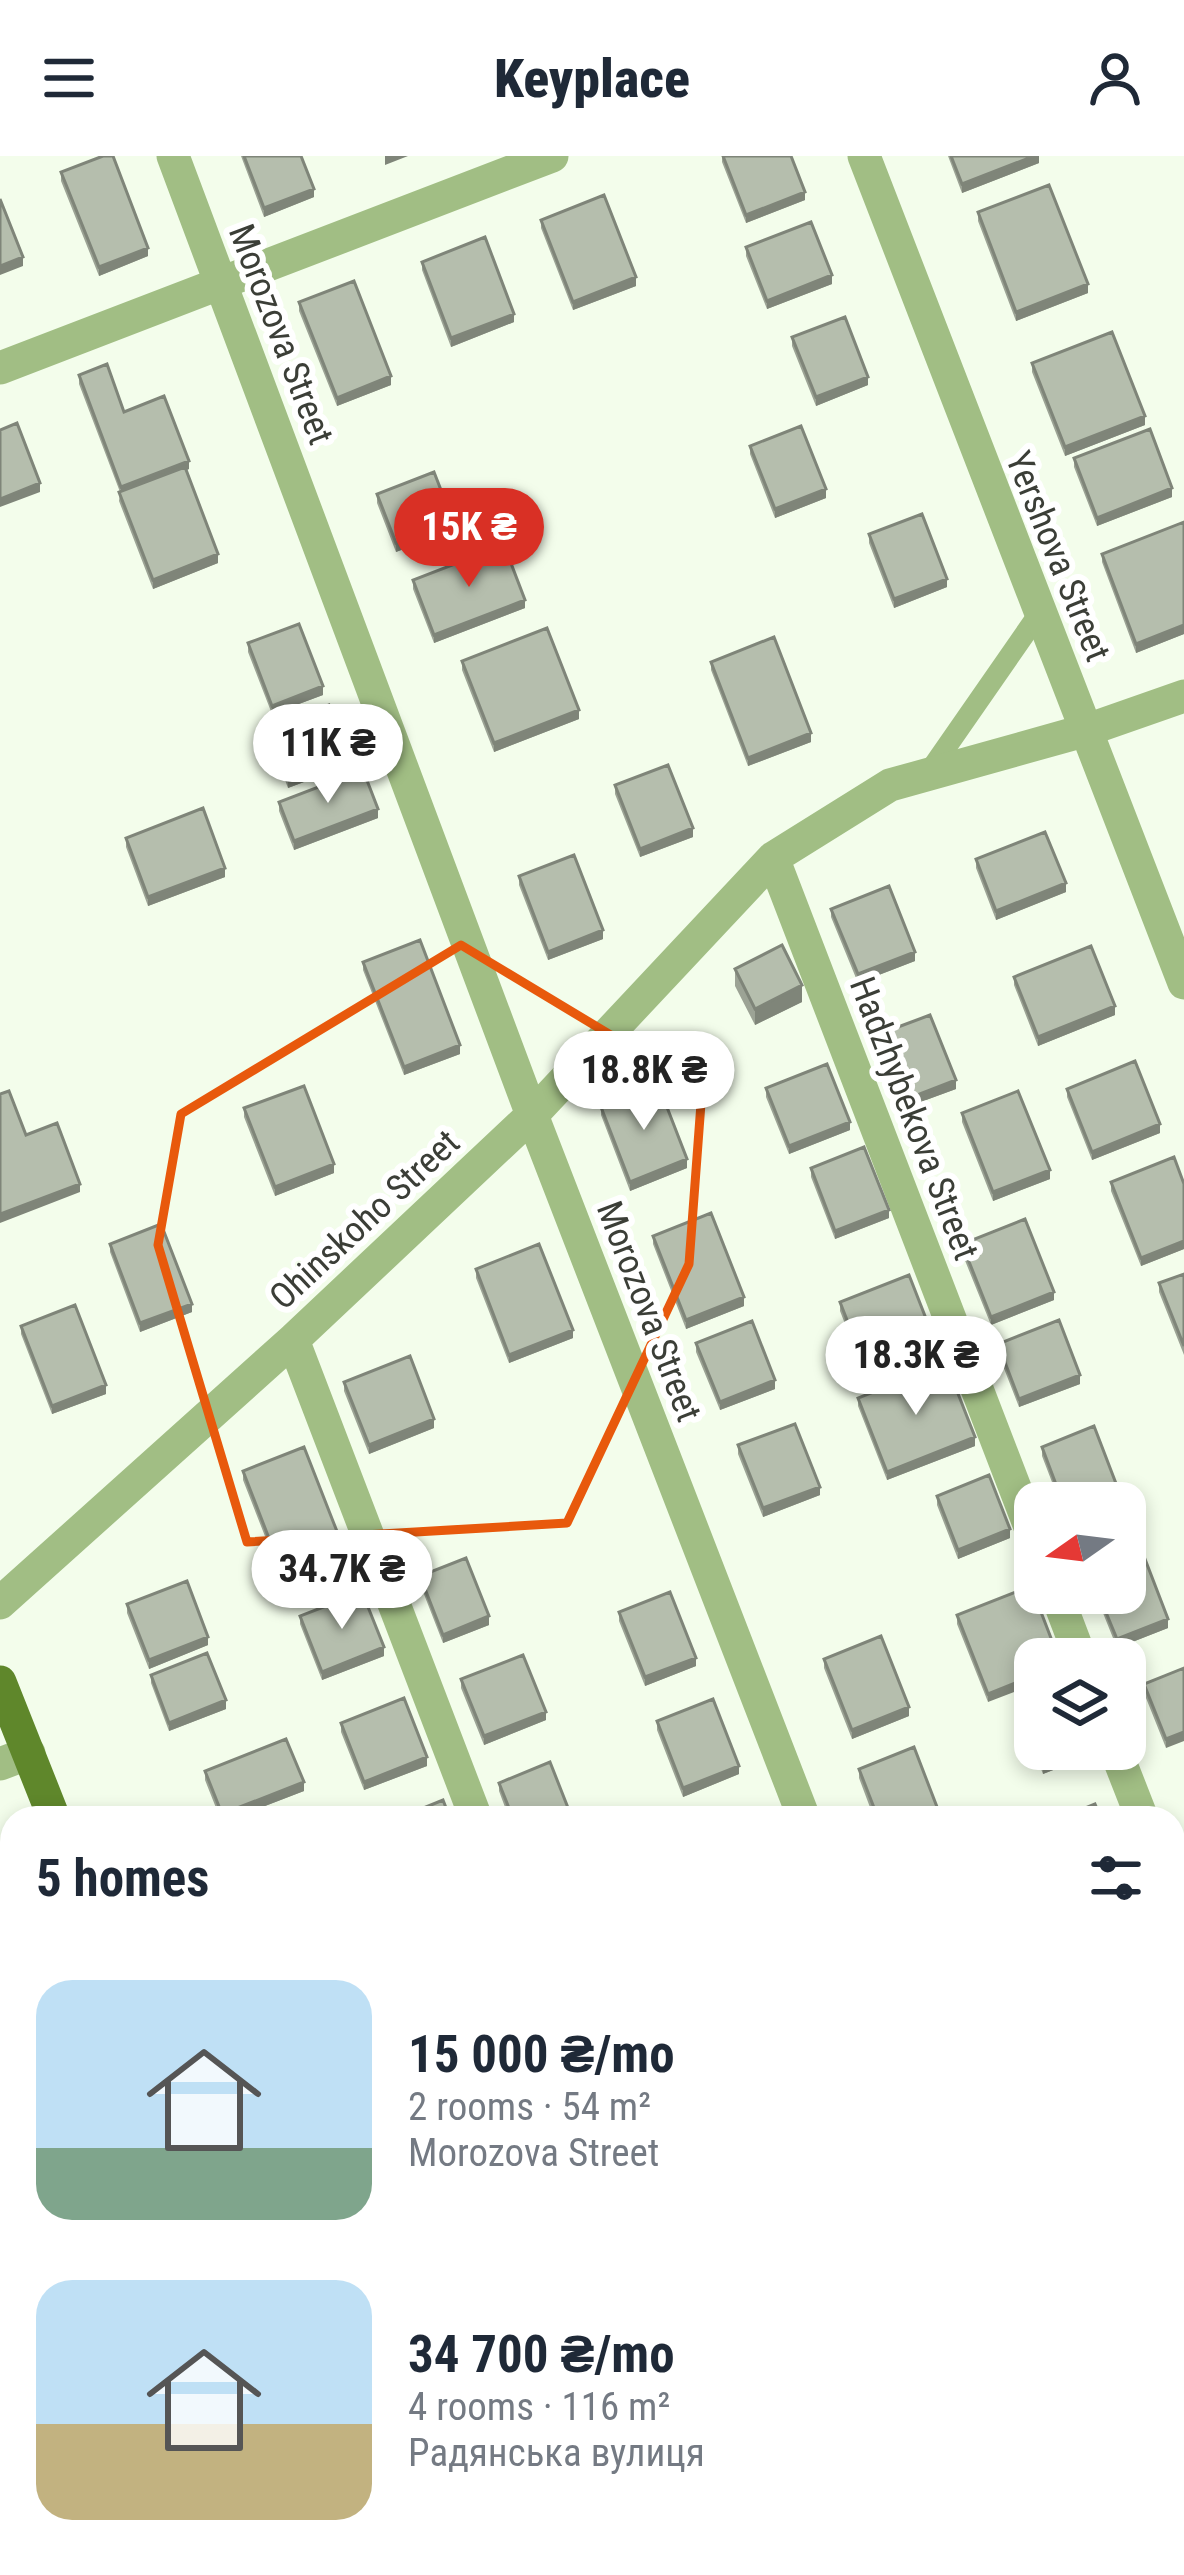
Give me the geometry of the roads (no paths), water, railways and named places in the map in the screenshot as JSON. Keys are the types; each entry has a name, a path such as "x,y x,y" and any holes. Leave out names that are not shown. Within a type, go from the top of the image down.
{"main road":[{"path":"0,1682 14,1759 46,1806"}],"street":[{"name":"Morozova Street","path":"173,156 532,1115 799,1806"},
{"path":"0,368 552,156"},
{"name":"Yershova Street","path":"864,156 1184,982"},
{"name":"Ohinskoho Street","path":"0,1603 293,1340 532,1115 773,858 890,785 1087,730 1184,696"},
{"name":"Hadzhybekova Street","path":"773,858 1014,1485"},
{"path":"293,1340 471,1806"},
{"path":"1123,1770 1137,1806"}],"lane":[{"path":"928,772 1038,615"}]}
